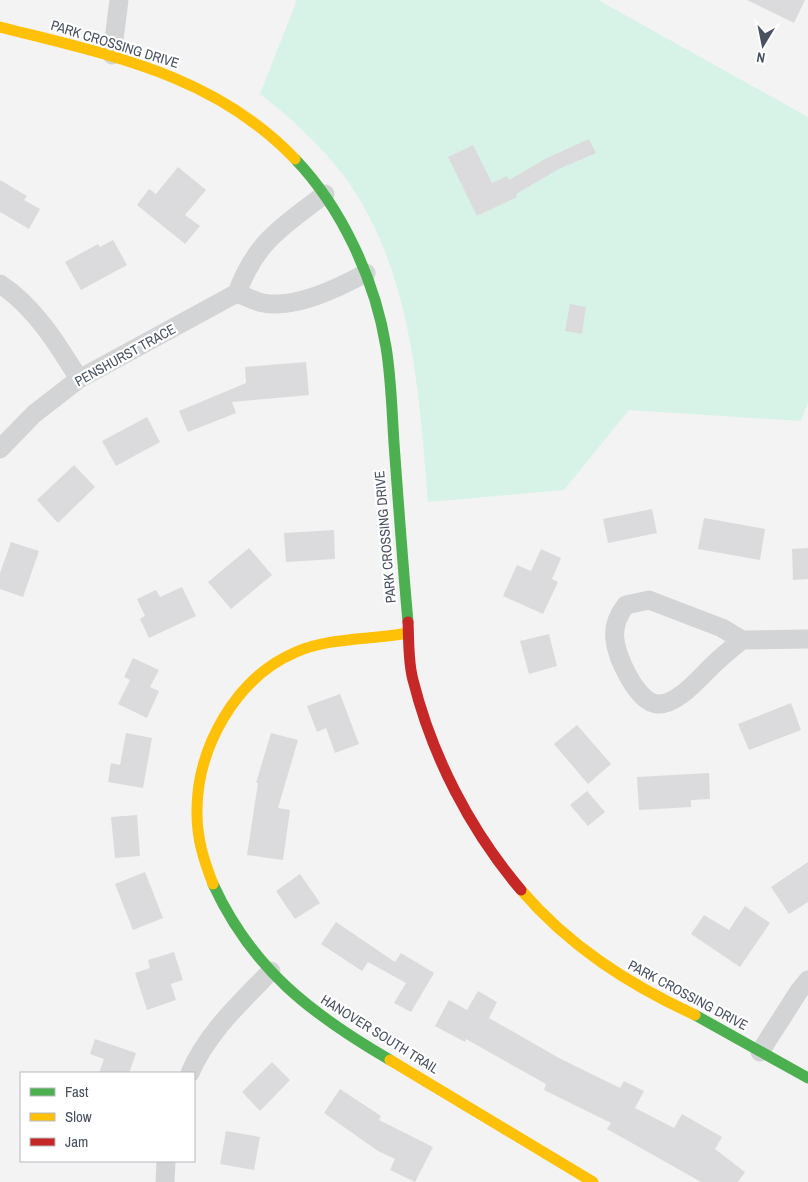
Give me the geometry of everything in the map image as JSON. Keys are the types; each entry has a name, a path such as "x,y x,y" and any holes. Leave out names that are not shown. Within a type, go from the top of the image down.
{"street":[{"path":"112,56 119,0"},
{"name":"PARK CROSSING DRIVE","path":"0,27 112,56 181,80 217,96 242,112 276,139 326,194 346,227 366,273 377,308 389,371 395,491 412,678 423,719 452,790 478,834 502,869 530,901 567,936 600,963 635,986 673,1007 714,1024 808,1078"},
{"path":"326,194 269,237 246,269 237,293 263,303 295,302 337,289 366,273"},
{"path":"0,284 30,310 57,343 79,379"},
{"name":"PENSHURST TRACE","path":"0,449 34,414 79,379 237,293"},
{"path":"742,640 691,686 671,701 657,704 641,696 625,671 615,640 616,618 626,605 649,600 722,628 742,640 808,639"},
{"name":"HANOVER SOUTH TRAIL","path":"408,633 317,645 291,654 268,667 240,694 231,706 208,751 200,780 196,809 201,854 212,885 227,915 284,987 344,1032 583,1180"},
{"path":"191,1072 202,1050 224,1021 271,971"},
{"path":"760,1052 808,980"},
{"path":"166,1162 166,1182"}],"green space":[{"path":"297,0 598,0 808,117 808,403 801,421 629,410 564,490 428,502 421,418 408,333 398,291 385,251 367,212 344,176 305,132 260,94"}],"building":[{"path":"747,0 805,0 794,23"},
{"path":"589,139 596,153 559,169 516,194 517,197 477,216 448,157 473,145 492,183 507,176 509,180 547,158"},
{"path":"178,167 206,190 185,215 200,226 185,244 137,205 149,189 156,194"},
{"path":"0,180 27,196 24,200 40,209 29,229 0,212"},
{"path":"113,240 127,265 81,290 65,262 98,244 100,247"},
{"path":"570,304 586,307 582,334 565,331"},
{"path":"306,362 309,395 232,402 236,413 188,432 179,411 246,383 245,367"},
{"path":"147,417 160,442 116,466 102,441"},
{"path":"74,465 95,487 58,523 37,500"},
{"path":"652,509 657,533 608,543 603,519"},
{"path":"704,518 765,529 760,560 698,549"},
{"path":"334,530 335,559 286,562 284,533"},
{"path":"11,542 39,551 23,597 0,589 0,573"},
{"path":"249,548 272,575 231,609 208,582"},
{"path":"808,548 808,579 793,580 792,549"},
{"path":"541,549 561,558 552,579 558,582 543,614 503,596 517,565 531,571"},
{"path":"182,587 196,616 149,638 140,619 145,616 137,599 156,590 160,597"},
{"path":"549,634 557,666 529,674 520,641"},
{"path":"133,658 159,670 150,687 159,691 147,718 118,704 130,680 124,677"},
{"path":"340,694 359,744 335,753 326,728 317,732 307,706"},
{"path":"791,703 801,730 749,750 738,724"},
{"path":"577,725 611,764 588,784 554,744"},
{"path":"126,733 152,738 143,788 108,782 111,763 120,765"},
{"path":"271,733 298,740 278,808 290,810 283,860 247,855 258,783 256,783"},
{"path":"709,773 710,799 691,800 691,807 639,810 637,777"},
{"path":"587,791 605,812 588,826 570,805"},
{"path":"137,815 140,856 115,858 111,817"},
{"path":"808,862 808,902 789,914 771,887"},
{"path":"145,872 163,918 133,930 115,884"},
{"path":"300,874 320,903 295,919 276,891"},
{"path":"745,906 770,923 740,967 691,934 704,915 729,930"},
{"path":"336,922 395,962 401,953 434,973 411,1012 394,1003 406,983 368,962 362,971 321,944"},
{"path":"174,952 183,980 171,984 176,1000 147,1010 135,973 150,968 148,960"},
{"path":"478,991 497,1002 489,1018 559,1058 620,1088 624,1081 644,1091 635,1108 674,1128 682,1114 722,1137 715,1149 745,1172 738,1182 701,1182 607,1129 611,1123 544,1090 546,1084 466,1039 465,1042 435,1026 449,1000 467,1010"},
{"path":"95,1039 136,1053 129,1072 99,1072 104,1059 90,1054"},
{"path":"272,1062 290,1080 260,1111 242,1092"},
{"path":"340,1089 381,1116 379,1120 433,1147 415,1182 390,1170 395,1159 378,1151 324,1113"},
{"path":"226,1131 260,1137 254,1170 220,1164"}],"traffic: fast":[{"path":"295,159 312,178 342,222 365,271 381,322 390,374 408,622"},
{"path":"213,884 246,941 286,987 334,1025 390,1060"},
{"path":"695,1015 808,1078"}],"traffic: slow":[{"path":"0,27 81,47 158,72 195,87 230,106 264,130 295,159"},
{"path":"213,884 198,832 198,789 203,765 212,741 223,718 238,698 255,679 274,664 309,647 337,641 408,633"},
{"path":"521,890 559,929 601,962 646,990 695,1015"},
{"path":"390,1060 593,1182"}],"traffic: jam":[{"path":"408,622 411,673 421,708 442,764 469,817 485,843 521,890"}]}
